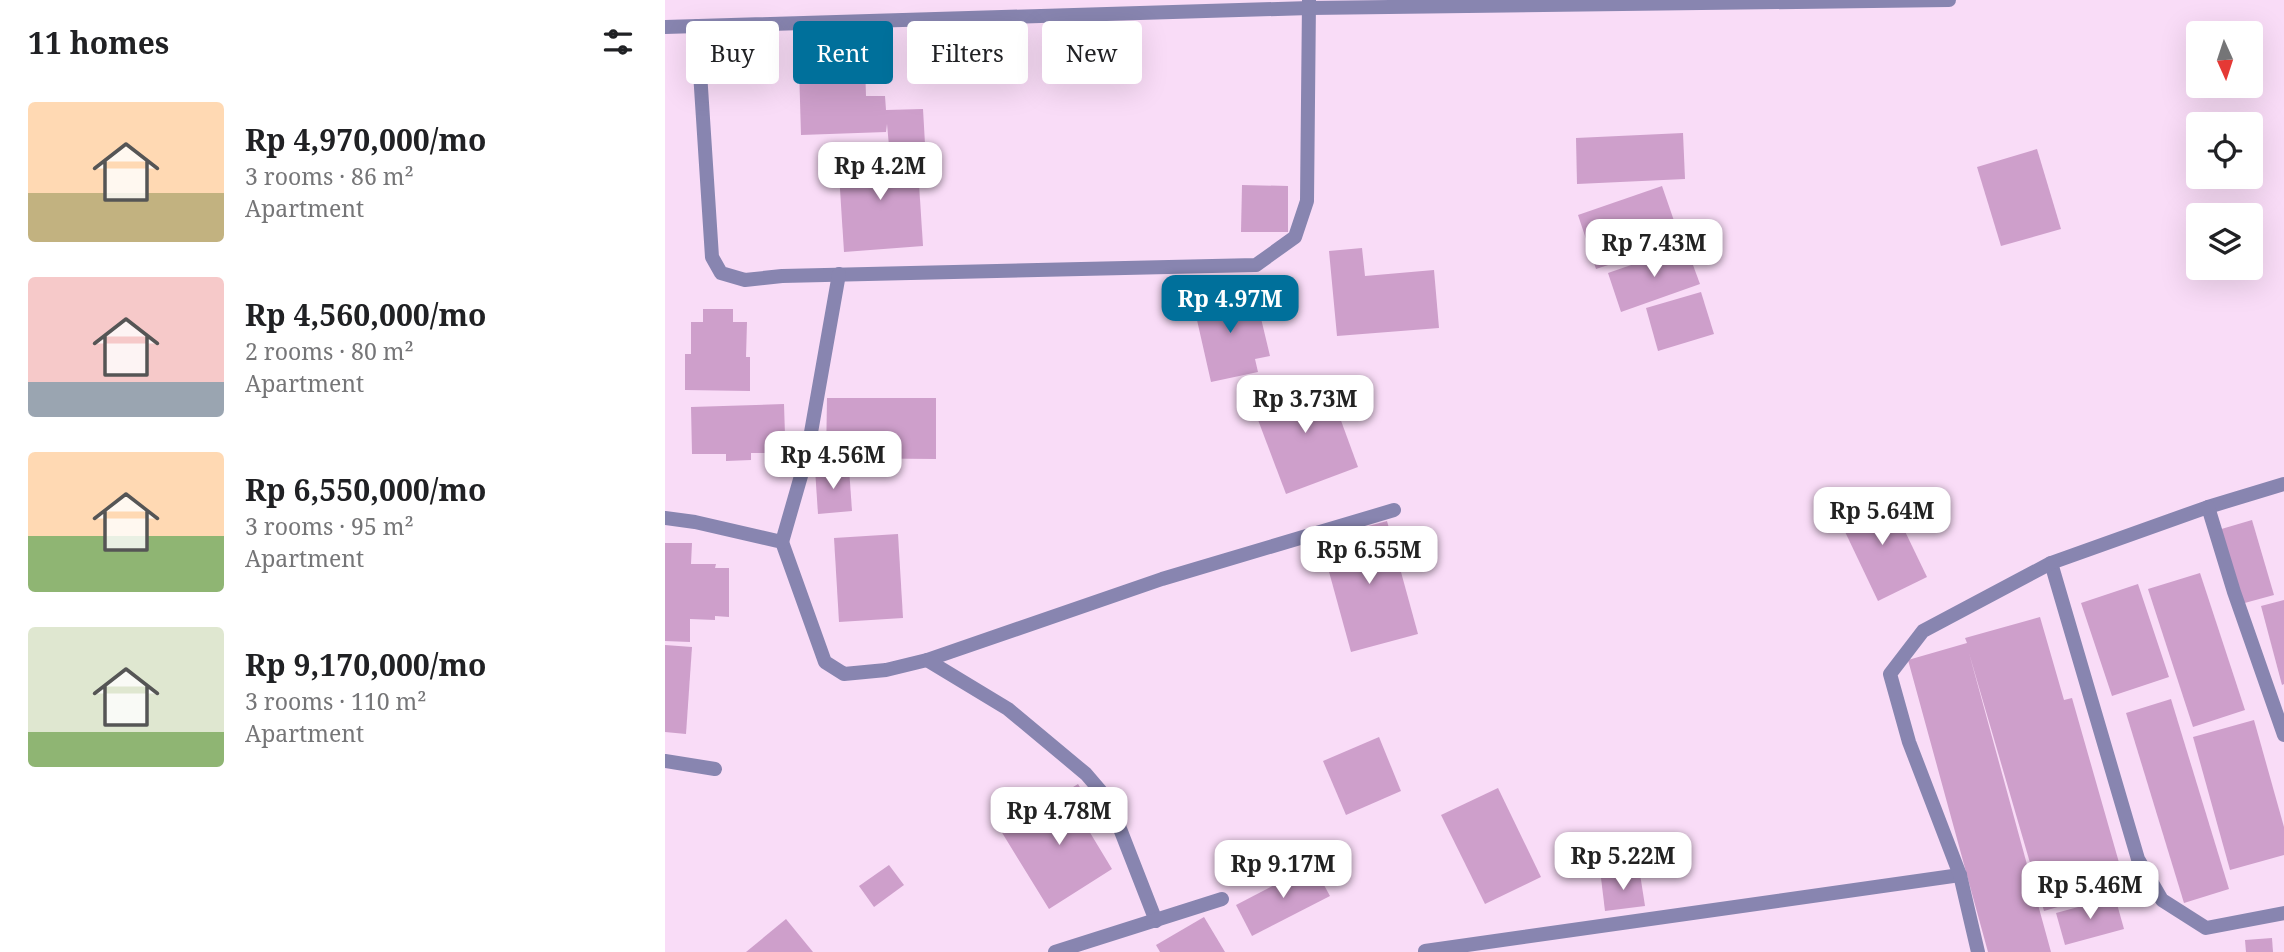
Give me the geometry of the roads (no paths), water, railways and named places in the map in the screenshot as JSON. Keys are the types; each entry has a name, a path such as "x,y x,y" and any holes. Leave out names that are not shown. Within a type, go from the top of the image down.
{"street":[{"path":"779,23 1310,4 1949,0"},
{"path":"701,84 712,257 721,273 745,280 839,274 1256,265 1295,237 1307,201 1310,4"},
{"path":"665,27 686,26"},
{"path":"839,274 807,455 782,542 825,662 844,674 886,670 927,660 1162,579 1394,510"},
{"path":"1978,952 1960,875 1909,742 1890,674 1923,631 2051,563 2208,507 2284,484"},
{"path":"2208,507 2234,592 2278,701 2284,735"},
{"path":"665,518 695,522 782,542"},
{"path":"2051,563 2139,859 2162,901 2206,928 2284,913"},
{"path":"927,660 1008,709 1086,774 1104,795 1115,816 1156,921"},
{"path":"665,761 715,769"},
{"path":"1425,951 1960,875"},
{"path":"1055,952 1222,899"}]}
